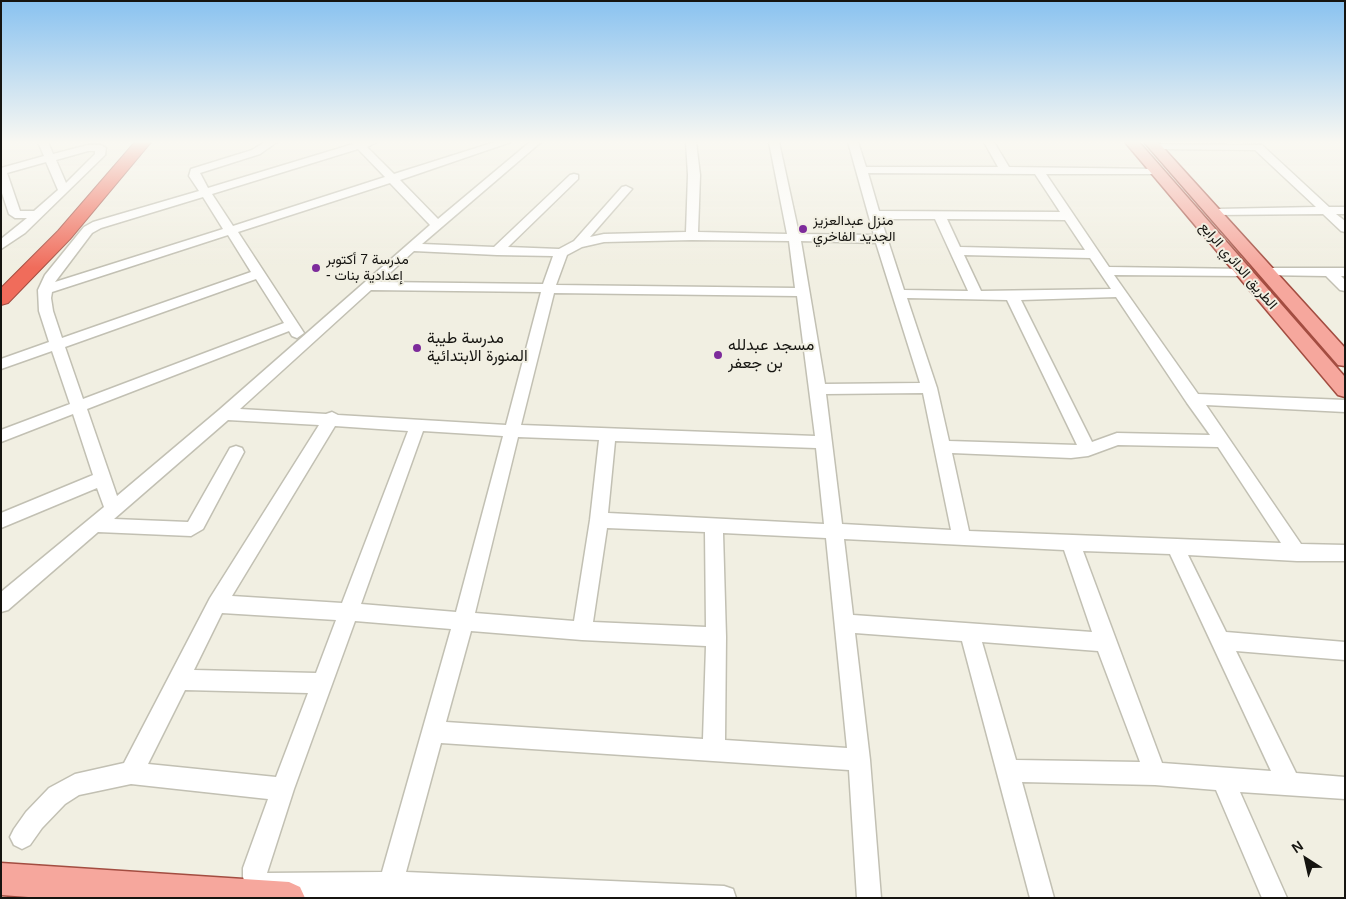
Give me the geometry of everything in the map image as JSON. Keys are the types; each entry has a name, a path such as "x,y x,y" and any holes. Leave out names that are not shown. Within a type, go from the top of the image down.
{"highway":[{"path":"1,281 24,260 91,184"},
{"path":"1,299 64,235 107,184"}],"main road":[{"name":"الطريق الدائري الرابع","path":"1167,184 1345,390"},
{"name":"الطريق الدائري الرابع","path":"1186,184 1216,213 1345,360"},
{"path":"1296,333 1322,333"},
{"path":"2,880 289,898"}],"street":[{"path":"3,184 6,208 18,216 36,215"},
{"path":"62,184 64,189"},
{"path":"1,245 69,184"},
{"path":"200,184 304,343"},
{"path":"112,509 56,344 46,311 45,290 58,267 92,227 231,184"},
{"path":"45,290 370,184"},
{"path":"398,184 437,225"},
{"path":"1,604 224,414 371,286 484,184"},
{"path":"497,251 567,184"},
{"path":"692,236 694,184"},
{"path":"783,184 794,238 818,389 859,760 868,898"},
{"path":"864,184 929,388 962,537"},
{"path":"1047,184 1297,553"},
{"path":"1297,184 1345,228"},
{"path":"578,244 626,189"},
{"path":"1216,213 1345,210"},
{"path":"874,215 1067,216"},
{"path":"939,215 976,296"},
{"path":"412,247 561,253 578,244 604,238 692,236 881,239"},
{"path":"956,251 1093,254"},
{"path":"389,891 463,623 548,289 561,253"},
{"path":"1106,272 1244,272"},
{"path":"1268,272 1345,272"},
{"path":"1329,272 1345,287"},
{"path":"1,364 259,274"},
{"path":"371,286 802,292"},
{"path":"899,294 1012,296 1120,293"},
{"path":"1012,296 1088,450"},
{"path":"1,436 292,324"},
{"path":"818,389 929,388"},
{"path":"1192,399 1345,406"},
{"path":"224,414 332,418 513,431 823,442"},
{"path":"131,773 217,604 332,418"},
{"path":"418,424 283,789 255,868 255,877 261,885 389,891 724,898"},
{"path":"582,631 599,520 608,434"},
{"path":"942,447 1071,452 1088,450 1118,439 1221,441"},
{"path":"95,524 190,530 197,524 236,452"},
{"path":"1,521 101,479"},
{"path":"599,520 1176,548 1345,553"},
{"path":"714,526 716,637 714,751"},
{"path":"1071,543 1104,642 1155,774"},
{"path":"1176,548 1289,784"},
{"path":"217,604 348,612 463,623 582,631 716,637"},
{"path":"844,624 1104,642"},
{"path":"970,633 1042,898"},
{"path":"1222,642 1345,651"},
{"path":"180,680 322,683"},
{"path":"432,732 859,760"},
{"path":"1008,771 1155,774 1345,788"},
{"path":"22,837 34,820 57,796 75,785 131,773 283,789"},
{"path":"1224,780 1275,898"}],"place":[{"name":"منزل عبدالعزيز الجديد الفاخري","path":"803,229"},
{"name":"مدرسة 7 أكتوبر - إعدادية بنات","path":"316,268"},
{"name":"مدرسة طيبة المنورة الابتدائية","path":"417,348"},
{"name":"مسجد عبدلله بن جعفر","path":"718,355"}]}
